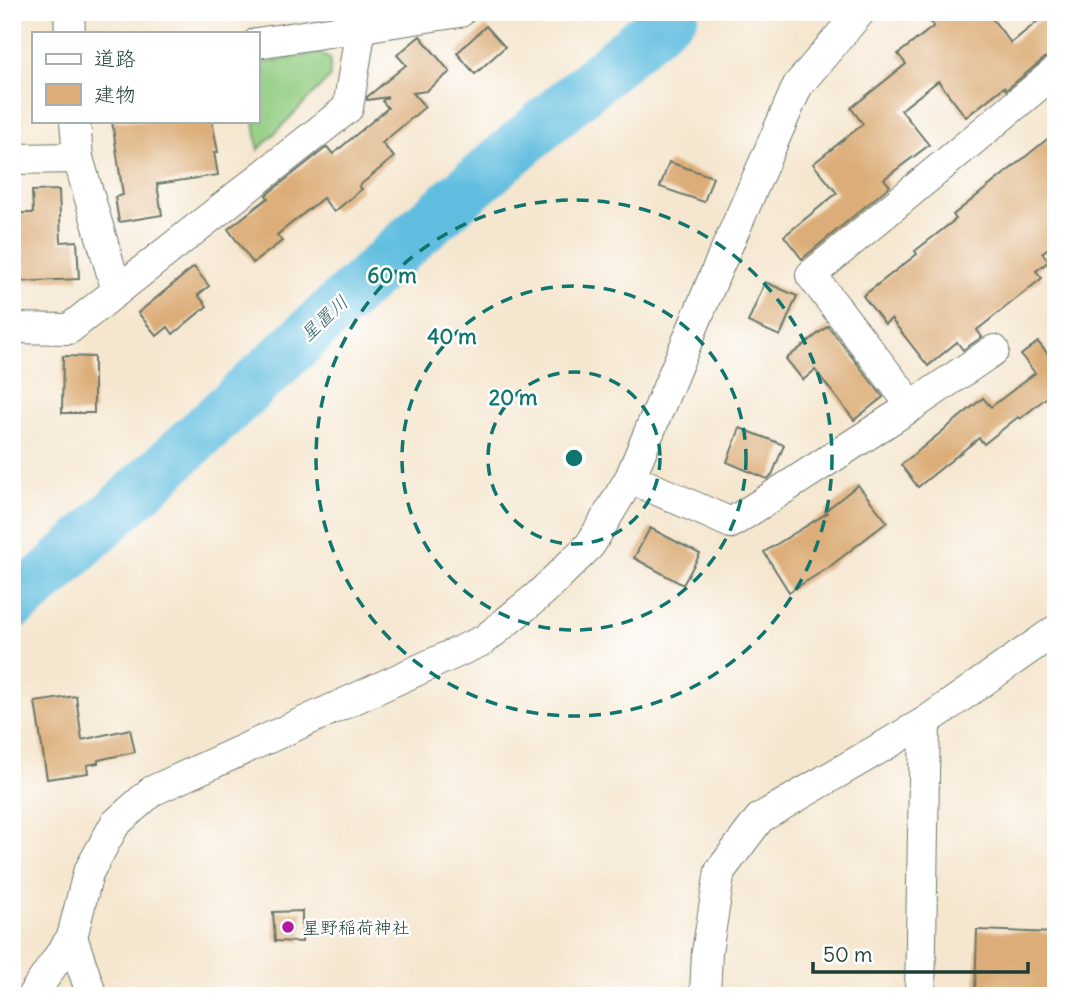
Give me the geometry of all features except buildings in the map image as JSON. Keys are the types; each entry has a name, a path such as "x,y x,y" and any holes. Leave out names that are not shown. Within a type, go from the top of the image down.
{"street":[{"path":"69,12 70,32"},
{"path":"259,43 460,12"},
{"path":"32,996 72,937 88,873 115,824 152,791 484,640 540,594 590,545 630,478 798,85 860,12"},
{"path":"12,328 69,329 348,108 361,26"},
{"path":"912,406 811,275 1056,71"},
{"path":"75,122 78,158 117,291"},
{"path":"12,159 78,158"},
{"path":"630,478 731,523 994,350"},
{"path":"705,996 707,952 720,871 760,818 925,722 1056,630"},
{"path":"920,996 925,722"},
{"path":"72,937 92,996"}],"green space":[{"path":"319,53 330,59 330,77 258,150 254,122 259,122 259,64"}],"waterway":[{"name":"星置川","path":"12,605 24,597 426,225 674,12"}],"place":[{"name":"星野稲荷神社","path":"288,927"}]}
